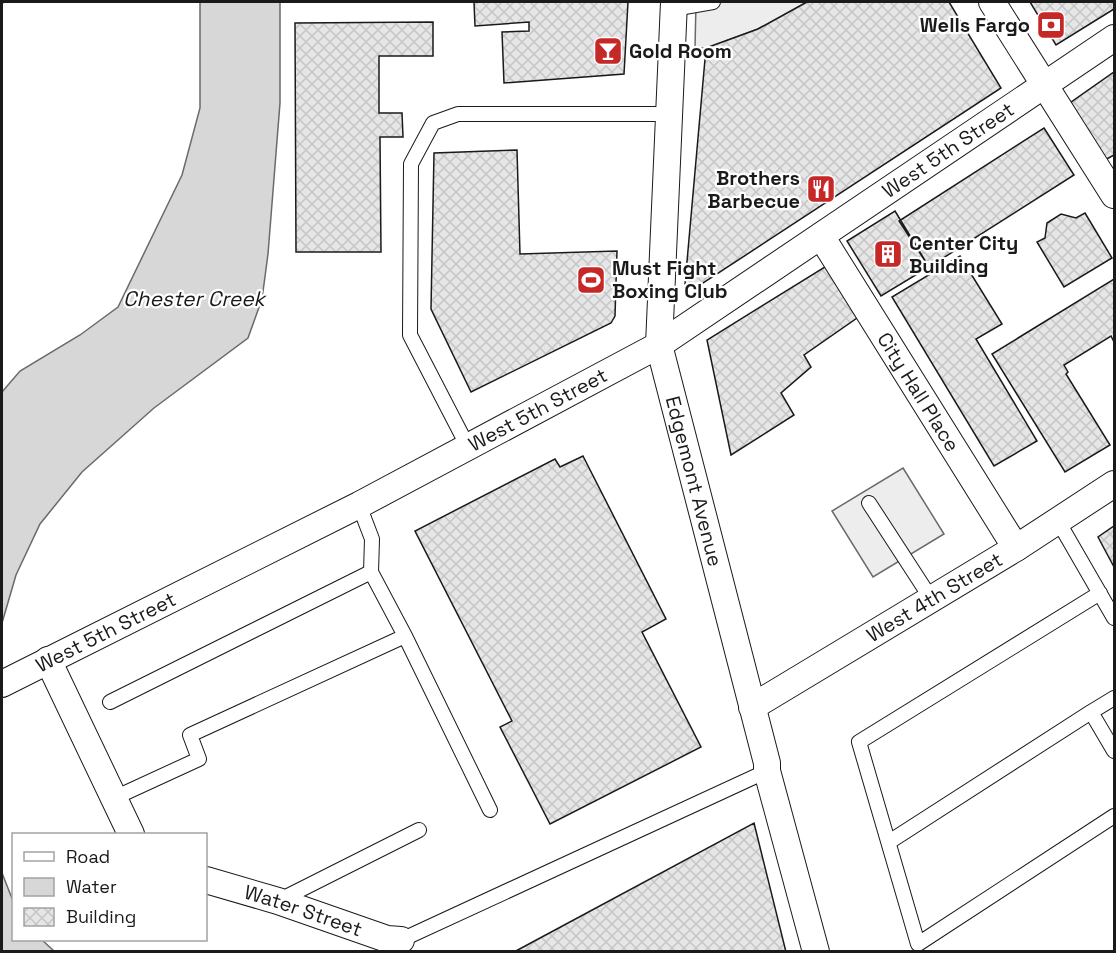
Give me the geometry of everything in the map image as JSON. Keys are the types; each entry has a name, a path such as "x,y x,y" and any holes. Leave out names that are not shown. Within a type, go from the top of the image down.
{"street":[{"path":"992,2 1114,195"},
{"name":"Edgemont Avenue","path":"674,5 659,345 767,763 767,771 816,951"},
{"name":"West 5th Street","path":"8,680 359,505 659,345 1114,38"},
{"name":"City Hall Place","path":"821,236 1016,549"},
{"name":"West 4th Street","path":"752,707 1016,549 1114,484"},
{"path":"48,660 112,799 130,833"},
{"name":"Water Street","path":"207,880 278,901 387,939 401,940"}],"lane":[{"path":"674,5 713,2"},
{"path":"468,447 410,335 411,164 433,123 458,114 669,114"},
{"path":"869,503 933,600"},
{"path":"359,505 372,539 370,572 405,636 490,810"},
{"path":"1058,521 1114,618"},
{"path":"110,702 370,572"},
{"path":"1100,593 859,742 918,944 1114,816"},
{"path":"112,799 199,759 190,735 405,636"},
{"path":"889,842 1114,699"},
{"path":"1091,712 1114,751"},
{"path":"401,940 767,771"},
{"path":"278,901 418,830"}],"shaded area":[{"path":"696,2 807,2 758,29 706,48 695,48"},
{"path":"903,468 944,534 873,577 832,511"}],"water":[{"name":"Chester Creek","path":"200,2 280,2 280,103 268,254 262,299 248,338 154,408 82,472 40,524 16,575 2,623 2,392 20,371 80,335 118,307 182,175 200,108"},
{"path":"2,873 12,898 12,941 43,941 54,951 2,951"}],"building":[{"path":"474,2 628,2 624,74 504,83 502,32 529,31 529,22 475,26"},
{"path":"807,2 949,2 1001,88 697,287 685,284 706,48 758,29"},
{"path":"1030,2 1114,2 1114,9 1056,45"},
{"path":"433,22 433,56 379,56 379,113 402,113 403,137 380,137 381,252 296,252 295,23"},
{"path":"1114,72 1114,155 1105,160 1067,105"},
{"path":"1044,128 1074,175 929,267 899,221"},
{"path":"517,150 520,254 617,251 615,316 611,323 471,392 431,309 434,153"},
{"name":"Center City Building","path":"895,211 929,267 881,296 847,241"},
{"path":"1085,213 1112,258 1064,287 1037,242 1045,238 1047,223 1061,214 1076,218"},
{"path":"960,256 1002,324 976,339 1037,441 994,466 892,297"},
{"path":"828,265 857,318 804,355 811,367 781,393 794,415 731,455 707,340"},
{"path":"1114,279 1114,342 1111,336 1064,365 1068,372 1066,374 1110,445 1065,472 992,354"},
{"path":"583,456 666,619 642,632 701,747 550,824 500,727 512,721 415,531 555,459 560,467"},
{"path":"1114,526 1114,567 1098,537"},
{"path":"754,823 786,952 514,952"}],"place":[{"name":"Wells Fargo","path":"1051,25"},
{"name":"Gold Room","path":"608,51"},
{"name":"Brothers Barbecue","path":"821,189"},
{"name":"Center City Building","path":"888,254"},
{"name":"Must Fight Boxing Club","path":"591,280"}]}
